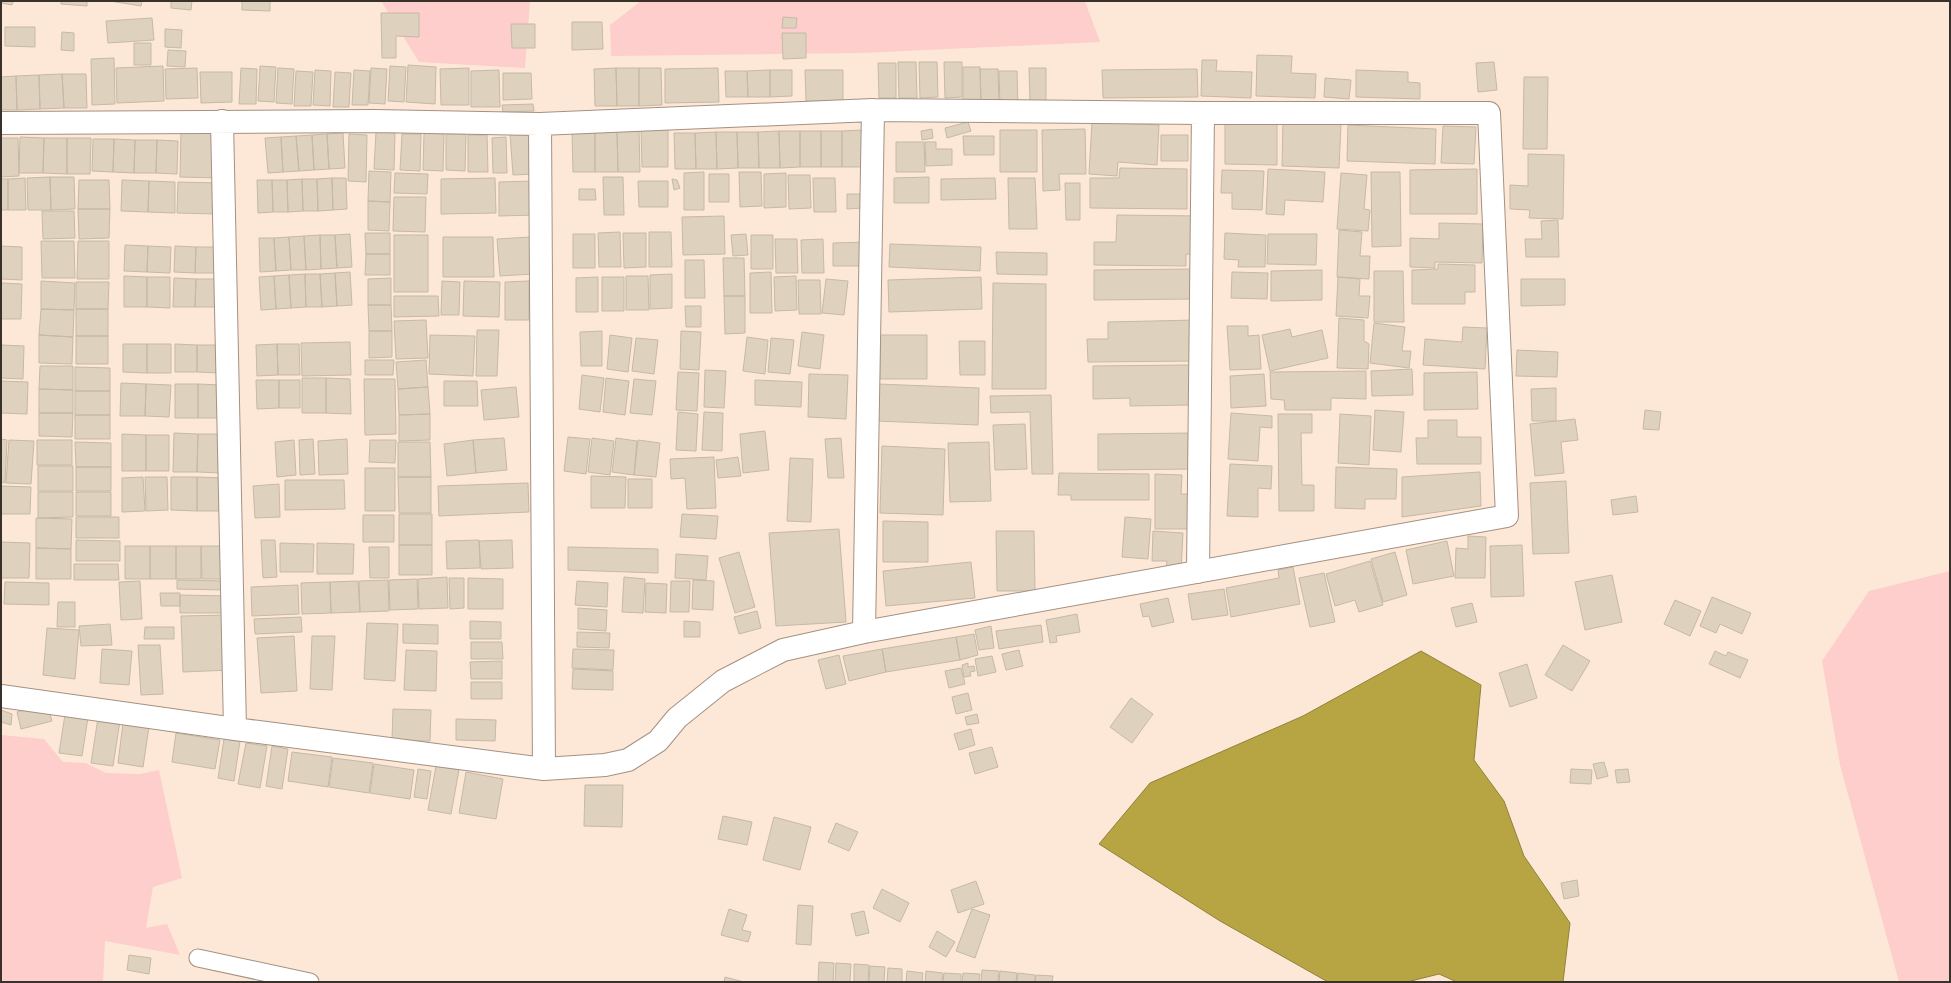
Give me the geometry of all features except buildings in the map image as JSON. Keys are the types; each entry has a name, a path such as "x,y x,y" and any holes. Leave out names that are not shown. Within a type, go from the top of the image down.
{"street":[{"path":"864,632 873,110"},
{"path":"1,123 374,121 540,124 873,110 1203,113 1489,113 1507,516 864,632 783,650 723,681 677,718 658,740 628,760 605,764 544,769 234,729 1,696"},
{"path":"1198,572 1203,113"},
{"path":"222,122 234,729"},
{"path":"540,124 544,769"}],"lane":[{"path":"198,958 310,982"}],"shaded area":[{"path":"381,1 530,1 525,68 419,62"},
{"path":"641,1 1085,1 1100,42 862,53 611,56 610,25"},
{"path":"1950,571 1950,982 1899,982 1840,765 1822,661 1869,591"},
{"path":"1421,651 1481,685 1474,760 1504,801 1524,856 1570,923 1563,982 1457,982 1439,974 1407,982 1328,982 1220,921 1099,844 1150,783 1303,716"},
{"path":"1,735 44,739 63,762 86,763 106,773 140,774 159,770 182,878 153,887 146,928 167,924 180,955 105,941 103,982 1,982"}]}
